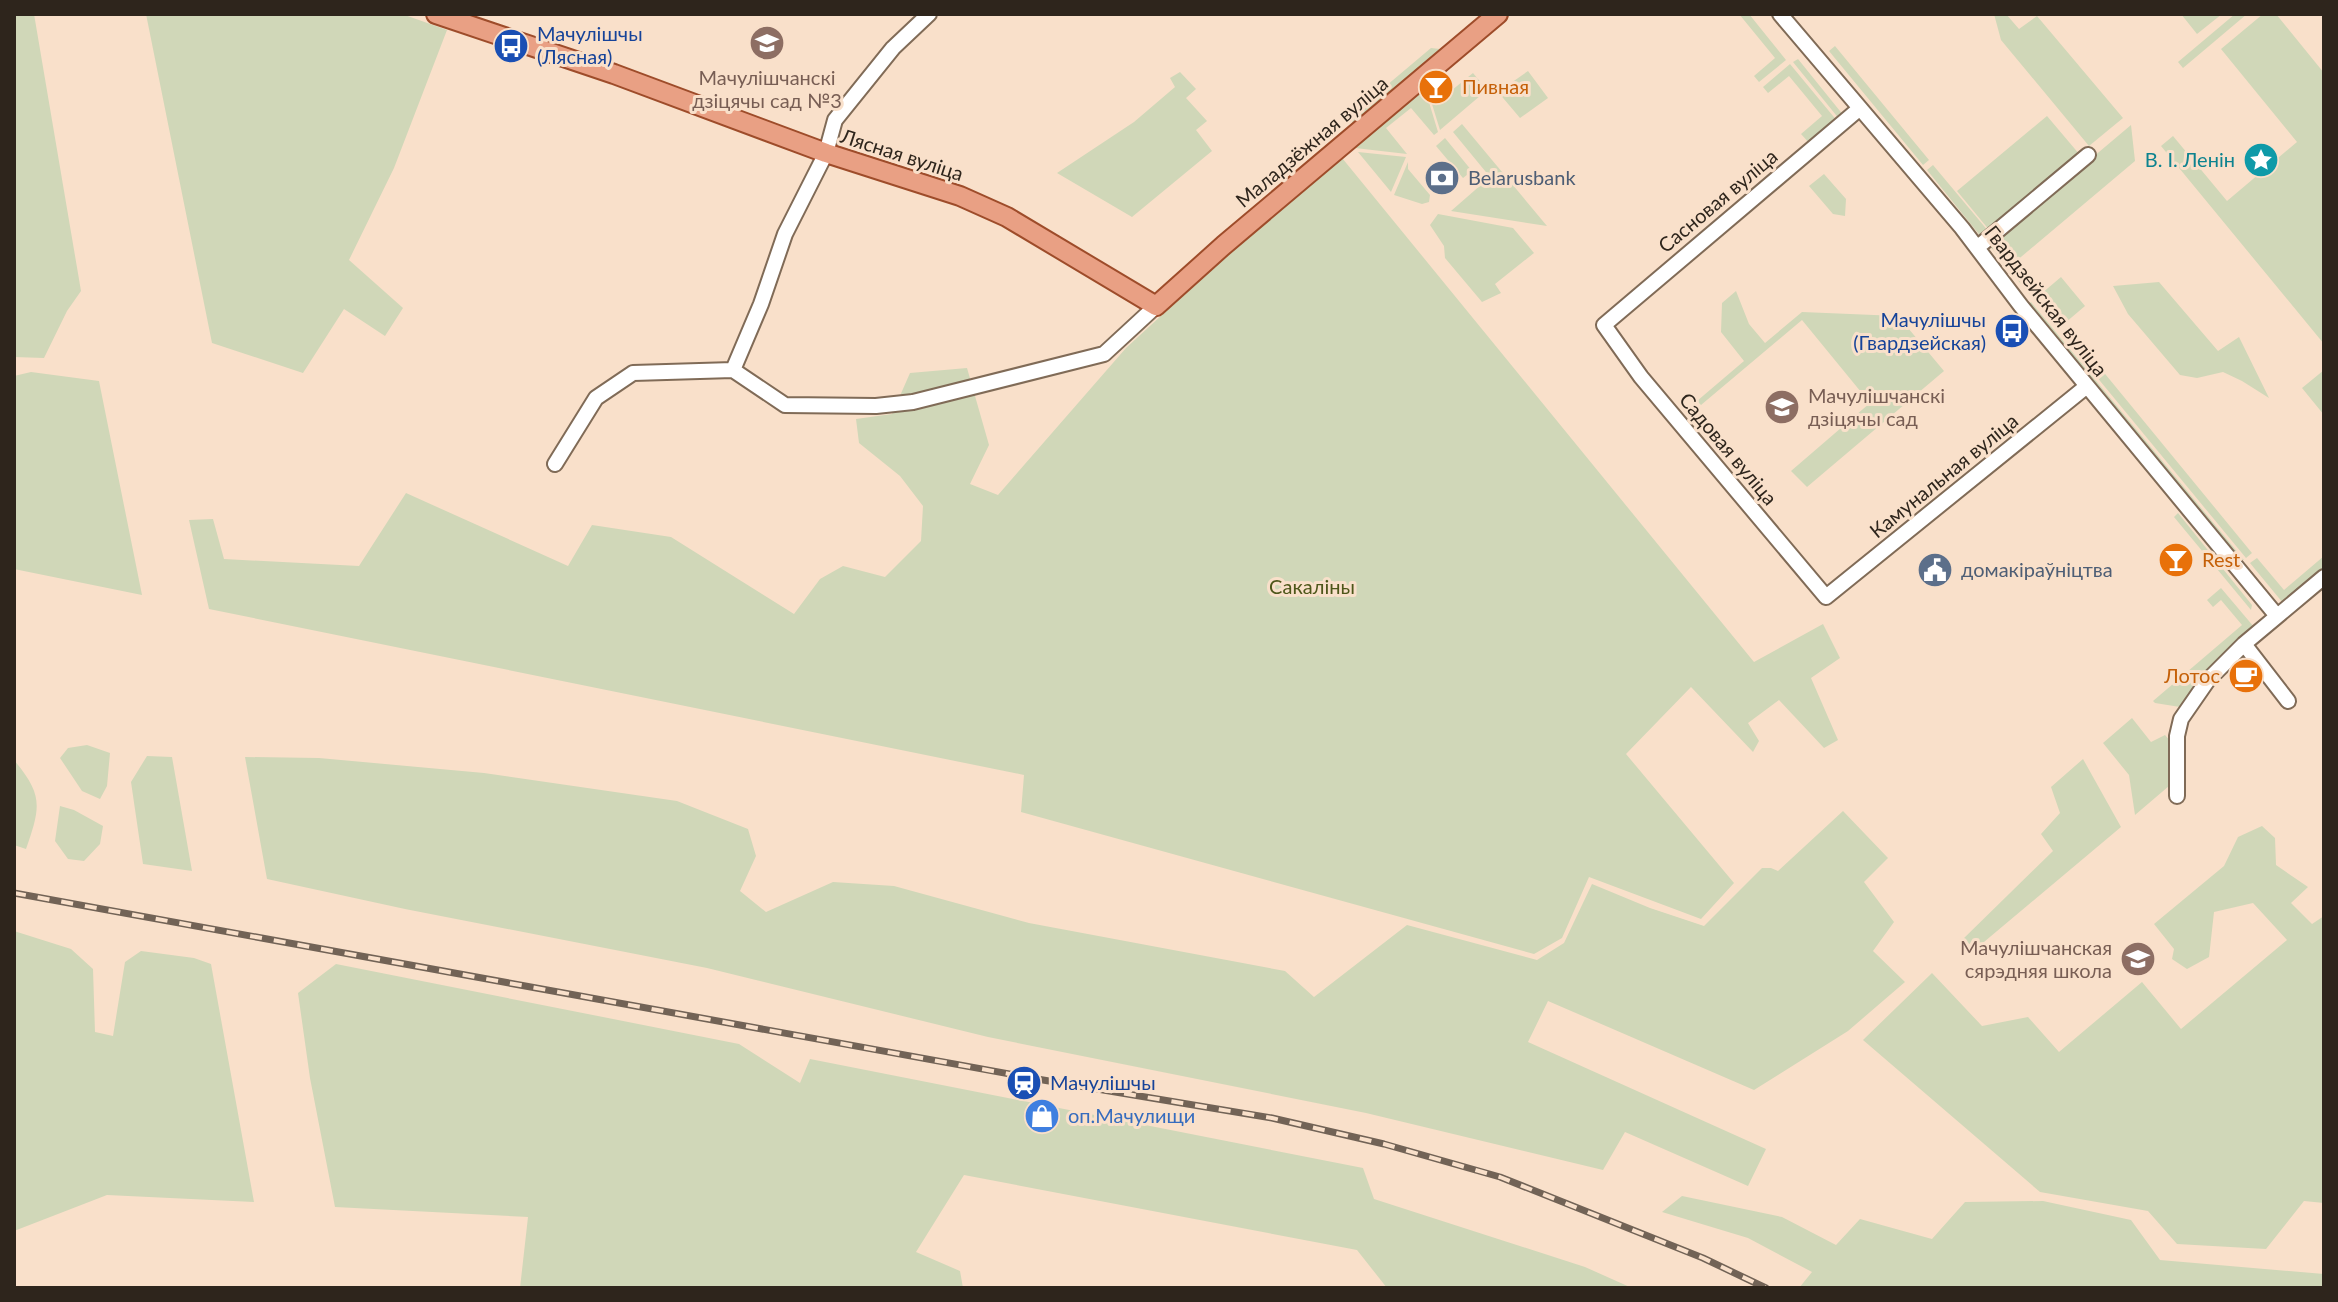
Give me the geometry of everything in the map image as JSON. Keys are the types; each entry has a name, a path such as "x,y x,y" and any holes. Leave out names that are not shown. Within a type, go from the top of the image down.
{"main road":[{"name":"Лясная вуліца","path":"436,14 614,74 826,153 960,196 1007,217 1156,306"},
{"name":"Маладзёжная вуліца","path":"1156,306 1498,14"}],"street":[{"path":"733,370 761,304 785,234 826,153 832,128 841,110 893,48 929,14"},
{"name":"Гвардзейская вуліца","path":"1780,14 1978,247 2014,297 2277,616"},
{"name":"Сасновая вуліца","path":"1604,325 1859,109"},
{"path":"1978,247 2088,155"},
{"path":"555,464 596,398 633,373 733,370 785,405 876,406 913,402 1104,354 1156,306"},
{"name":"Садовая вуліца","path":"1604,325 1641,377 1826,597"},
{"name":"Камунальная вуліца","path":"1826,597 2087,386"},
{"path":"2177,796 2177,736 2181,719 2208,680 2244,644 2324,577"},
{"path":"2244,644 2288,701"}],"green space":[{"path":"14,14 34,14 81,291 67,311 44,358 14,357"},
{"path":"146,14 402,14 447,30 394,168 349,260 403,308 385,336 344,309 303,373 212,343"},
{"path":"1739,14 1749,14 1786,60 1759,82 1754,76 1775,58"},
{"path":"1994,14 2006,14 2019,29 2037,16 2123,118 2089,146 2001,40"},
{"path":"2181,14 2222,14 2197,34"},
{"path":"2235,14 2247,14 2183,68 2178,62"},
{"path":"2263,14 2276,14 2324,73 2324,344 2161,146 2173,136 2227,201 2297,142 2221,49"},
{"path":"1835,46 1929,160 1923,165 1829,51"},
{"path":"1431,48 1449,50 1356,127 1348,118"},
{"path":"1798,59 1844,116 1840,120 1793,62"},
{"path":"1790,64 1838,122 1811,145 1801,134 1822,116 1789,76 1768,93 1763,87"},
{"path":"1528,71 1548,98 1520,118 1498,92"},
{"path":"1180,72 1196,89 1186,98 1207,121 1196,130 1212,151 1132,217 1057,173 1134,122 1175,87 1170,78"},
{"path":"1473,73 1487,90 1440,130 1427,88 1430,86 1441,99"},
{"path":"1425,89 1438,132 1434,135 1411,108 1386,128 1407,154 1355,148"},
{"path":"2047,116 2080,155 1990,231 1957,191"},
{"path":"1462,124 1547,226 1451,211 1490,177 1453,132"},
{"path":"2131,125 2135,161 2015,262 1996,239"},
{"path":"1445,138 1472,171 1463,178 1436,146"},
{"path":"1358,152 1406,157 1391,192"},
{"name":"Сакаліны","path":"1338,153 1754,662 1823,624 1840,658 1811,678 1838,740 1824,748 1779,700 1748,723 1759,741 1753,752 1691,687 1626,754 1734,883 1701,919 1589,877 1562,938 1534,954 1021,812 1024,775 209,609 189,520 213,519 224,559 359,566 406,493 568,566 592,525 671,537 794,614 820,579 843,566 885,577 921,541 923,506 900,476 859,443 856,419 892,414 910,373 967,368 989,445 970,484 998,495 1126,348"},
{"path":"1408,162 1408,169 1430,195 1429,202 1422,204 1394,195"},
{"path":"1933,165 1989,232 1982,238 1927,170"},
{"path":"1824,174 1846,199 1845,216 1833,214 1809,186"},
{"path":"1438,214 1513,228 1534,253 1495,284 1501,293 1482,302 1445,258 1444,246 1430,225"},
{"path":"1995,240 2036,290 2030,295 1989,245"},
{"path":"2061,277 2085,306 2065,323 2041,294"},
{"path":"2159,282 2218,351 2239,337 2269,398 2223,372 2197,378 2180,375 2128,314 2113,286"},
{"path":"1736,291 1749,324 1765,343 1802,312 1898,316 1944,371 1807,487 1791,471 1870,403 1802,320 1701,405 1697,401 1744,361 1721,332 1722,303"},
{"path":"2031,302 2244,560 2236,560 2027,306"},
{"path":"2083,347 2252,553 2246,558 2077,353"},
{"path":"2324,370 2324,415 2302,388"},
{"path":"31,372 99,381 142,595 14,569 14,376"},
{"path":"2178,513 2252,605 2251,610 2174,517"},
{"path":"2324,556 2324,568 2283,603 2250,563 2257,558 2284,590"},
{"path":"2221,588 2254,627 2201,679 2180,707 2155,703 2153,701 2242,625 2221,600 2213,607 2207,600"},
{"path":"2132,718 2151,742 2165,735 2171,742 2169,786 2135,815 2129,775 2103,743"},
{"path":"87,745 110,753 107,786 100,799 82,791 60,758 68,748"},
{"path":"147,756 172,757 192,871 143,864 131,782"},
{"path":"245,757 319,758 484,773 677,801 748,829 756,856 740,891 766,912 833,882 894,886 1029,923 1285,971 1314,997 1407,925 1537,960 1564,943 1592,884 1704,926 1762,868 1778,871 1843,811 1888,858 1864,882 1894,922 1873,951 1905,982 1848,1031 1754,1090 1548,1001 1528,1042 1766,1149 1748,1186 1625,1132 1603,1170 1366,1113 988,1037 707,968 267,879"},
{"path":"2083,759 2121,827 1978,947 1961,941 2053,851 2041,834 2060,813 2051,787"},
{"path":"14,760 30,783 36,802 35,822 26,849 14,845"},
{"path":"60,806 103,826 100,844 84,861 68,859 55,841"},
{"path":"2262,826 2275,838 2276,865 2308,887 2291,903 2312,924 2324,916 2324,1203 2304,1201 2266,1249 2177,1244 2148,1211 2040,1192 1863,1040 1932,973 1982,1026 2028,1017 2059,1052 2142,982 2181,1029 2287,940 2253,903 2214,912 2209,957 2187,969 2172,959 2174,949 2154,924 2224,866 2238,837"},
{"path":"14,931 71,949 93,969 95,1032 113,1036 125,962 141,951 194,958 211,964 254,1202 107,1195 14,1231"},
{"path":"336,964 739,1044 800,1083 810,1059 1363,1168 1374,1199 1585,1267 1632,1288 1387,1288 1357,1250 964,1175 916,1252 960,1271 963,1288 520,1288 528,1217 335,1207 310,1078 298,993"},
{"path":"1682,1196 1782,1217 1836,1245 1860,1219 1932,1239 1965,1202 2043,1201 2131,1220 2160,1260 2324,1274 2324,1288 1799,1288 1812,1272 1748,1238 1662,1212"}],"railway":[{"path":"14,893 1037,1079 1272,1118 1384,1144 1500,1177 1703,1258 1766,1288"}],"place":[{"name":"Мачулішчанскі дзіцячы сад №3","path":"767,43"},
{"name":"Мачулішчы (Лясная)","path":"511,46"},
{"name":"Пивная","path":"1436,87"},
{"name":"В. І. Ленін","path":"2261,160"},
{"name":"Belarusbank","path":"1442,178"},
{"name":"Мачулішчы (Гвардзейская)","path":"2012,331"},
{"name":"Мачулішчанскі дзіцячы сад","path":"1782,407"},
{"name":"Rest","path":"2176,560"},
{"name":"домакіраўніцтва","path":"1935,570"},
{"name":"Лотос","path":"2246,676"},
{"name":"Мачулішчанская сярэдняя школа","path":"2138,959"},
{"name":"Мачулішчы","path":"1024,1083"},
{"name":"оп.Мачулищи","path":"1042,1116"}]}
